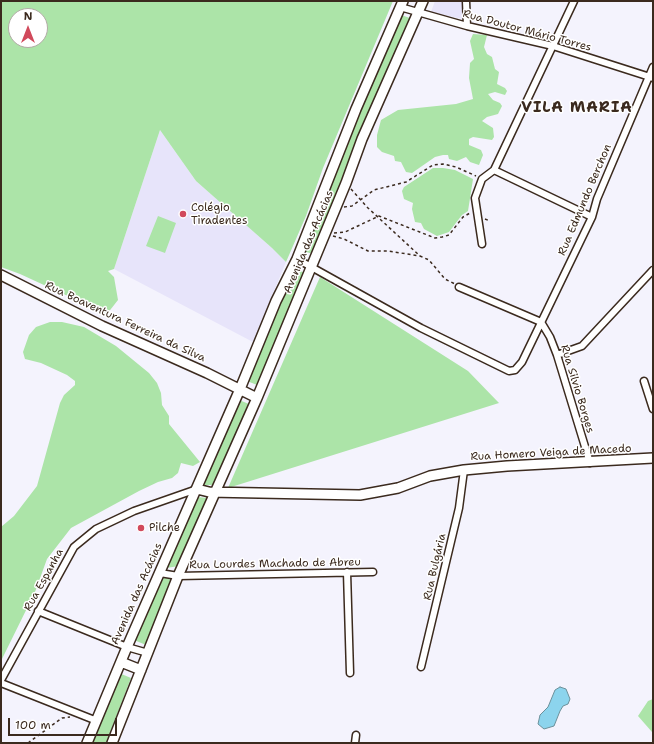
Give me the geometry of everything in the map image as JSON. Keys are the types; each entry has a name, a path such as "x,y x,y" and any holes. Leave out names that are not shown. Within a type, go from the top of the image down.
{"street":[{"name":"Avenida das Acácias","path":"112,743 212,492 257,398 346,183 362,139 423,1"},
{"path":"466,1 467,26"},
{"path":"482,244 475,198 478,187 482,179 494,170 574,1"},
{"name":"Avenida das Acácias","path":"87,743 127,647 240,389 278,296 297,259 356,109 402,4"},
{"name":"Rua Doutor Mário Torres","path":"402,4 418,13 553,46 651,77"},
{"name":"Rua Edmundo Berchon","path":"311,266 421,328 509,371 518,367 592,217 597,199 651,77 653,67"},
{"path":"494,170 592,217"},
{"path":"297,259 311,266"},
{"path":"557,355 582,346 653,270"},
{"name":"Rua Boaventura Ferreira da Silva","path":"1,275 102,326 240,389"},
{"path":"460,287 541,322"},
{"name":"Rua Silvio Borges","path":"541,322 550,337 557,355 590,463"},
{"path":"644,382 653,409"},
{"path":"240,389 257,398"},
{"name":"Rua Homero Veiga de Macedo","path":"196,489 212,492 360,495 398,488 430,476 464,470 507,466 590,463 653,458"},
{"name":"Rua Bulgária","path":"421,667 459,508 464,470"},
{"name":"Rua Espanha","path":"1,682 38,611 74,547 96,529 134,511 196,489"},
{"path":"346,572 350,673"},
{"name":"Rua Lourdes Machado de Abreu","path":"160,573 178,576 373,572"},
{"path":"38,611 127,647 148,653"},
{"path":"121,662 142,670"},
{"path":"1,682 97,721"},
{"path":"355,743 356,735"}],"path":[{"path":"334,209 352,206 374,190 406,182 433,165 444,164 456,167 477,176"},
{"path":"346,183 360,199 420,256"},
{"path":"325,234 345,232 379,216 435,238 449,235 463,217 470,213 490,221"},
{"path":"325,234 344,239 368,251 388,251 420,256 430,260 445,279 460,287"},
{"path":"28,743 62,718 81,714"}],"shaded area":[{"path":"435,1 462,1 463,19 431,12"},
{"name":"Colégio Tiradentes","path":"160,130 196,181 286,262 253,342 114,269"}],"green space":[{"path":"1,1 393,1 323,168 306,216 286,262 196,181 160,130 114,269 108,271 114,277 118,300 107,314 20,274 1,267"},
{"path":"401,15 410,18 313,254 303,251"},
{"path":"473,34 487,35 484,47 487,54 492,57 495,69 499,72 497,84 505,88 507,91 505,95 495,92 488,94 493,100 500,103 502,106 498,114 487,117 482,121 493,128 494,137 492,140 473,137 469,139 469,145 481,150 483,155 479,165 470,162 466,157 457,161 449,159 448,155 443,155 435,157 412,173 406,172 401,162 395,161 394,156 382,152 377,147 377,135 381,120 398,110 456,104 473,99 469,78 470,63 474,59 470,41"},
{"path":"433,168 455,170 473,179 468,211 462,215 449,232 437,236 424,229 421,223 415,222 412,209 413,203 404,199 402,191 404,187"},
{"path":"158,216 176,223 165,253 146,246"},
{"path":"294,269 306,273 257,385 247,381"},
{"path":"320,277 468,371 499,403 228,488"},
{"path":"50,322 62,322 84,327 116,346 149,373 157,383 161,393 162,405 169,416 169,424 200,462 193,466 181,463 178,473 172,478 158,482 139,491 71,528 47,559 35,592 1,661 1,527 14,516 37,486 60,403 64,395 75,385 75,381 67,375 41,363 25,359 23,352 29,335 36,327"},
{"path":"239,400 249,404 214,485 204,485"},
{"path":"197,497 208,498 179,566 166,568"},
{"path":"161,576 172,580 146,645 134,640"},
{"path":"119,673 131,678 106,743 92,743"},
{"path":"653,699 652,743 652,732 638,716 648,701"}],"water":[{"path":"560,687 566,689 570,699 568,704 563,706 560,711 554,726 544,729 538,724 540,715 548,707 555,690"}],"place":[{"name":"Colégio Tiradentes","path":"183,214"},
{"name":"Pilche","path":"141,528"}],"district":[{"name":"VILA MARIA","path":"577,108"}]}
